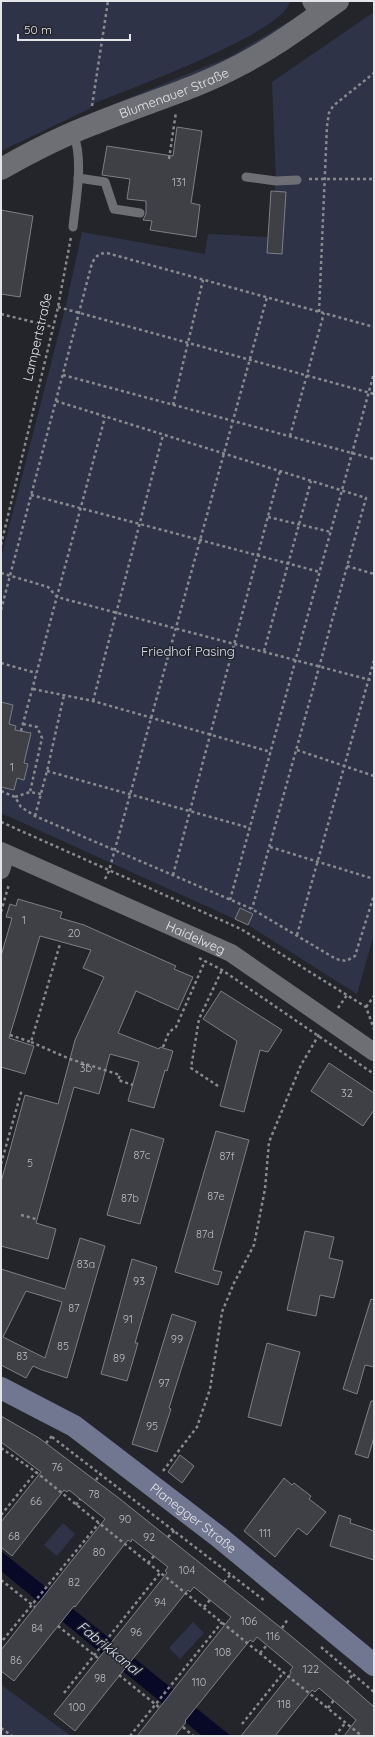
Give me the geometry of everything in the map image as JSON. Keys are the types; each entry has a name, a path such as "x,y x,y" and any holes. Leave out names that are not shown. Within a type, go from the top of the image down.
{"main road":[{"name":"Planegger Straße","path":"1,1388 74,1426 219,1537 374,1665"}],"street":[{"name":"Blumenauer Straße","path":"1,169 74,132 209,80 238,66 287,37 315,8 338,1"},
{"name":"Haidelweg","path":"4,864 98,894 231,953 374,1052"}],"lane":[{"path":"73,226 78,178 78,144 74,132"},
{"path":"246,177 270,180 297,180"},
{"path":"78,178 105,182 114,209 140,213"}],"path":[{"path":"93,124 91,113 108,1"},
{"path":"319,312 329,113 333,106 374,73"},
{"path":"169,159 176,112"},
{"path":"297,180 326,178 374,179"},
{"name":"Lampertstraße","path":"1,544 58,307 73,226"},
{"path":"1,610 92,264 96,257 101,253 107,253 374,327"},
{"path":"173,405 203,280"},
{"path":"98,894 109,871 115,850 266,297"},
{"path":"58,307 374,394"},
{"path":"290,436 324,313"},
{"path":"1,314 53,327"},
{"path":"230,900 374,373"},
{"path":"63,375 374,459"},
{"path":"56,401 366,498 252,909"},
{"path":"21,731 106,417"},
{"path":"93,701 163,435"},
{"path":"173,875 280,471"},
{"path":"264,652 311,481"},
{"path":"31,495 320,572"},
{"path":"268,517 331,532"},
{"path":"347,566 374,574"},
{"path":"1,573 48,587 57,597 264,652 296,659 374,681"},
{"path":"297,935 374,660"},
{"path":"1,663 36,673"},
{"path":"32,689 93,701 270,752"},
{"path":"35,816 64,695"},
{"path":"23,724 37,727 42,738 30,792"},
{"path":"296,750 374,776"},
{"path":"47,771 250,828"},
{"path":"1,791 15,797 21,807 35,816 252,909 336,958 346,961 355,956 374,895"},
{"path":"15,797 30,792 41,794"},
{"path":"1,822 241,929 366,1007 374,1029"},
{"path":"270,847 374,879"},
{"path":"1,912 4,864"},
{"path":"31,1042 60,944"},
{"path":"194,956 222,970 374,1074"},
{"path":"163,1047 169,1032 176,1027 205,961"},
{"path":"218,1086 191,1068 200,1019 222,970"},
{"path":"148,1482 162,1472 197,1427 210,1389 222,1312 234,1283 254,1246 265,1189 269,1142 301,1065 318,1036 347,995"},
{"path":"366,1007 374,996"},
{"path":"10,1035 31,1042 70,1060 120,1075 118,1080 133,1085"},
{"path":"1,1164 22,1089"},
{"path":"22,1215 36,1219"},
{"path":"45,1433 52,1436 101,1473 271,1606"},
{"path":"46,1443 52,1436"},
{"path":"1,1448 28,1468 36,1472 362,1736"},
{"path":"28,1468 31,1464"},
{"path":"1,1515 36,1472"},
{"path":"96,1480 101,1473"},
{"path":"76,1505 80,1499"},
{"path":"3,1640 99,1523"},
{"path":"168,1537 174,1530"},
{"path":"148,1563 154,1556"},
{"path":"64,1693 160,1573"},
{"path":"224,1582 231,1574"},
{"path":"1,1580 35,1607"},
{"path":"204,1608 210,1600"},
{"path":"283,1615 294,1624"},
{"path":"282,1628 288,1619"},
{"path":"130,1736 173,1685 222,1622"},
{"path":"58,1626 98,1658"},
{"path":"318,1644 374,1692"},
{"path":"260,1653 267,1645"},
{"path":"242,1724 284,1672"},
{"path":"347,1683 353,1674"},
{"path":"119,1675 160,1708"},
{"path":"328,1708 334,1700"},
{"path":"335,1736 346,1722"},
{"path":"183,1727 193,1736"},
{"path":"1,1728 12,1736"}],"green space":[{"path":"1,1 290,1 282,14 262,28 235,43 203,59 95,103 89,109 1,151"},
{"name":"Friedhof Pasing","path":"374,12 374,934 357,994 248,925 1,813 1,558 65,309 82,232 205,254 208,234 268,237 276,181 272,82"},
{"path":"288,22 290,26 231,61 104,108 229,57"},
{"path":"63,1523 75,1534 57,1556 44,1545"},
{"path":"193,1622 204,1633 180,1659 169,1648"},
{"path":"1,1684 8,1690 71,1736 1,1736"}],"water":[{"name":"Fabrikkanal","path":"1,1551 231,1736 202,1736 1,1571"}],"building":[{"path":"177,127 202,131 191,203 200,205 196,237 150,230 152,221 143,220 146,214 146,201 127,199 130,179 102,175 107,146 173,156"},
{"path":"271,191 286,192 282,254 267,253"},
{"path":"1,210 33,216 20,297 1,294"},
{"path":"1,702 13,705 9,724 16,726 15,730 31,733 24,763 28,764 24,780 17,778 14,790 1,787"},
{"path":"18,899 62,912 60,918 84,925 176,966 174,969 193,977 178,1010 136,991 118,1033 159,1049 160,1047 173,1051 167,1071 165,1070 154,1108 128,1101 139,1062 110,1054 99,1094 74,1087 36,1223 56,1229 48,1259 1,1246 1,1182 25,1095 58,1104 75,1040 104,977 83,968 91,950 40,936 9,1038 34,1046 25,1074 1,1067 1,956 12,918 6,917 10,904 16,906"},
{"path":"240,908 253,914 248,925 235,919"},
{"path":"221,991 282,1030 268,1052 260,1050 244,1112 220,1106 237,1041 203,1019"},
{"path":"329,1063 374,1093 374,1110 363,1126 311,1091"},
{"path":"131,1129 164,1139 140,1224 107,1215"},
{"path":"216,1131 249,1140 213,1270 222,1272 218,1285 175,1272"},
{"path":"305,1231 334,1237 329,1258 343,1261 334,1298 320,1295 316,1316 287,1310"},
{"path":"80,1238 105,1246 67,1378 33,1366 26,1378 1,1365 1,1269 65,1289","holes":["26,1291 62,1302 45,1358 3,1337"]},
{"path":"132,1259 157,1267 135,1343 138,1343 127,1381 101,1374"},
{"path":"371,1299 374,1300 374,1367 365,1365 357,1394 343,1389"},
{"path":"172,1314 196,1322 157,1452 132,1444"},
{"path":"267,1343 300,1352 281,1426 248,1417"},
{"path":"371,1401 374,1401 374,1437 368,1458 355,1454"},
{"path":"1,1416 39,1438 120,1499 285,1631 347,1683 374,1707 374,1736 344,1736 356,1720 319,1688 315,1692 312,1690 275,1736 241,1736 291,1673 290,1671 293,1667 257,1637 253,1642 250,1640 185,1721 186,1722 175,1736 137,1736 231,1617 194,1587 190,1592 188,1590 75,1731 54,1714 167,1573 165,1571 168,1567 132,1539 131,1542 128,1540 14,1681 1,1671 1,1650 105,1519 69,1490 67,1492 64,1490 12,1556 1,1547 1,1522 41,1472 1,1442"},
{"path":"180,1455 194,1466 182,1483 168,1472"},
{"path":"284,1478 292,1485 294,1483 311,1496 309,1499 326,1512 307,1535 298,1528 275,1557 244,1531"},
{"path":"339,1515 351,1519 350,1523 374,1531 374,1560 330,1546"}]}
